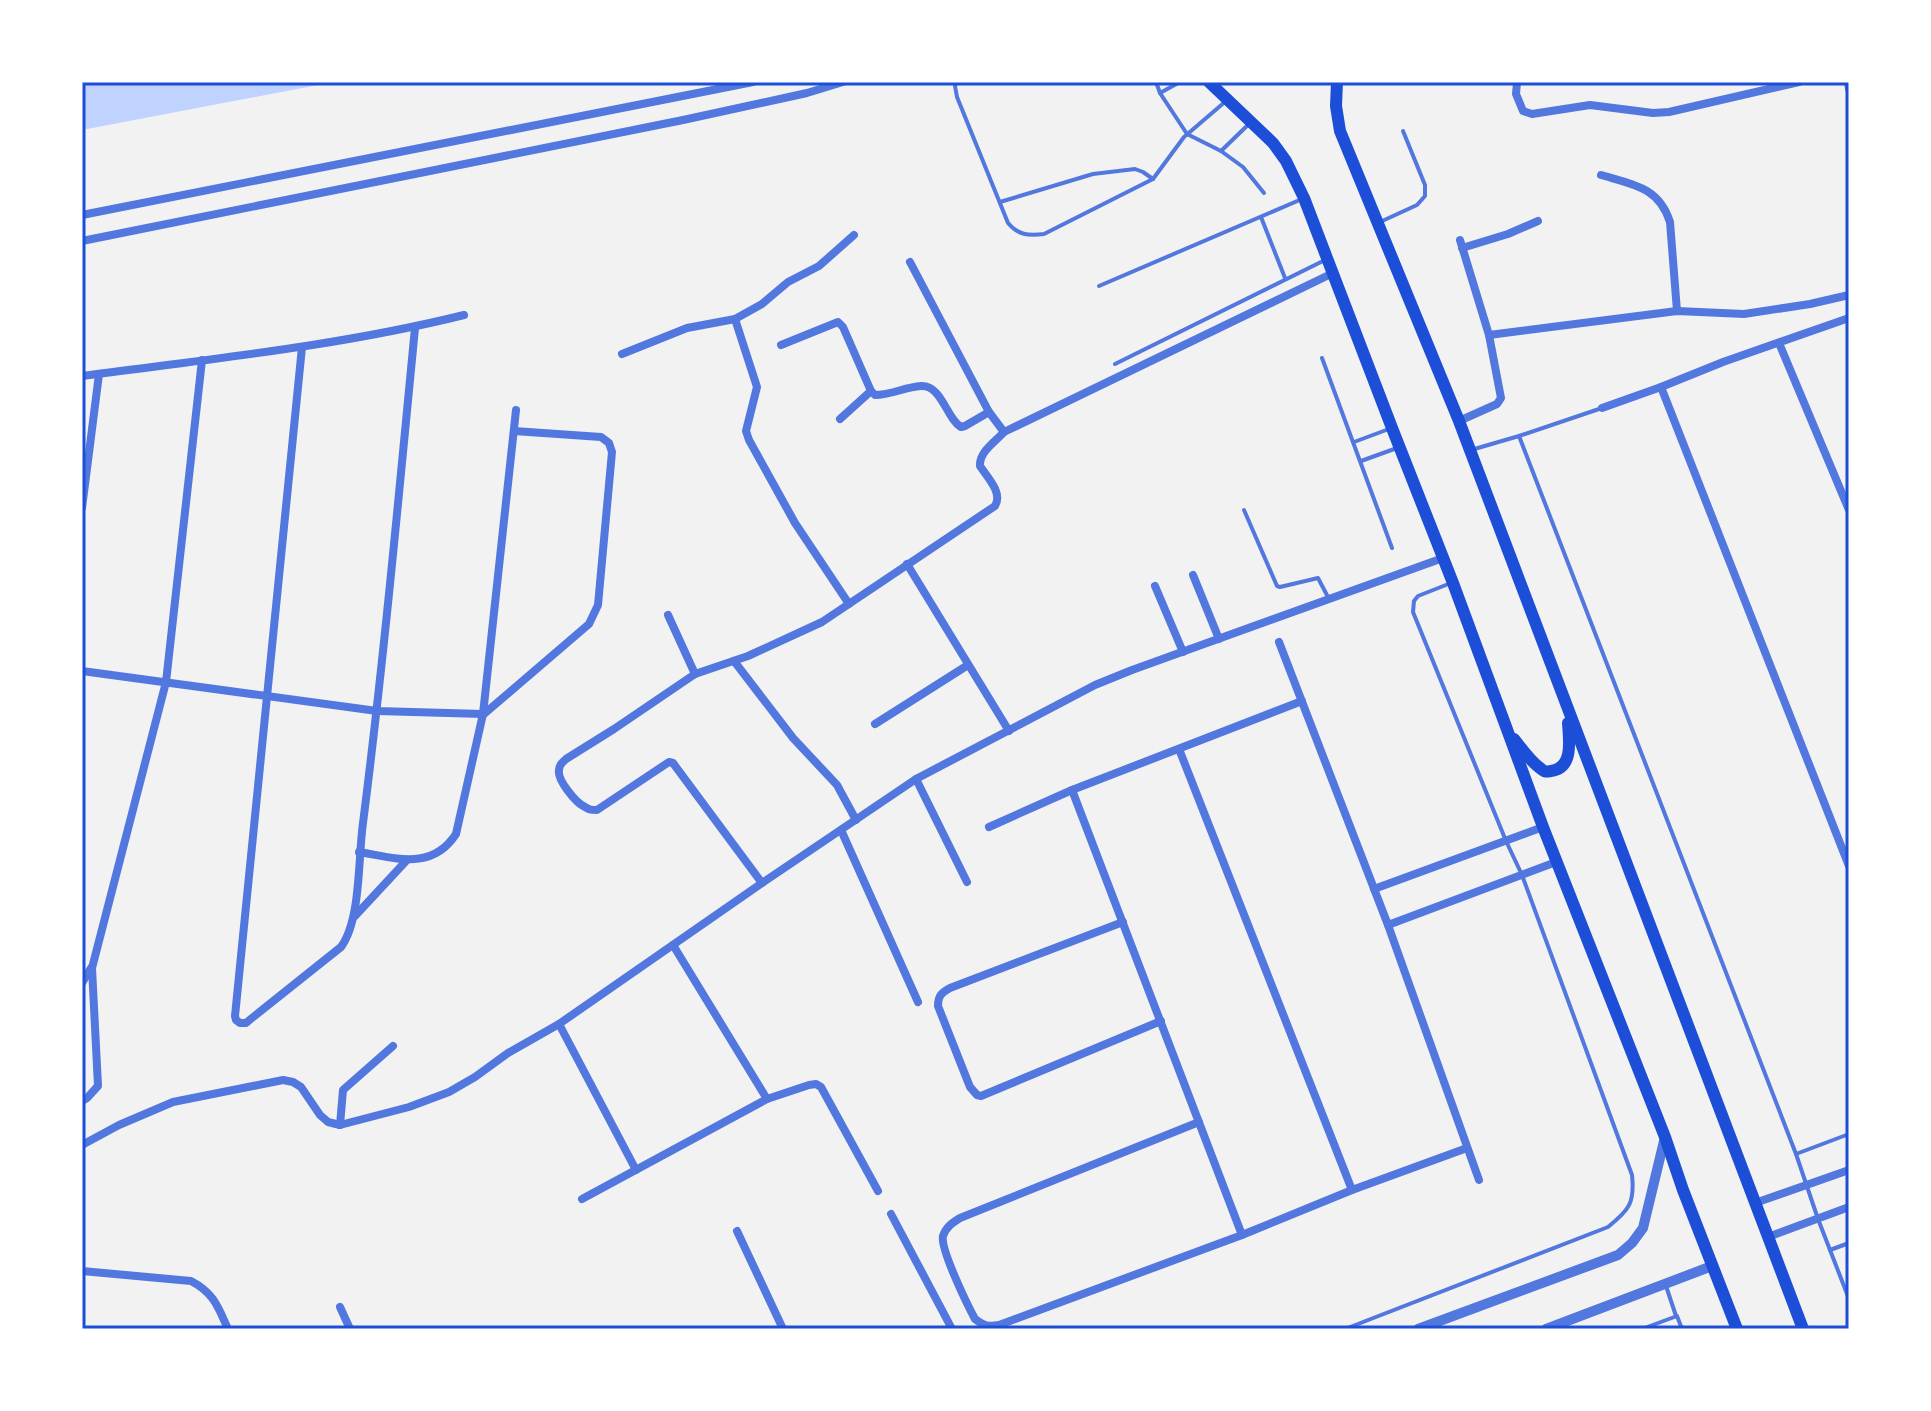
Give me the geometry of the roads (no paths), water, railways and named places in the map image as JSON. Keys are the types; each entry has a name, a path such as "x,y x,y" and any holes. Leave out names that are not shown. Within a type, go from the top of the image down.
{"main road":[{"path":"1209,82 1273,143 1286,161 1304,198 1737,1329"},
{"path":"1337,82 1336,106 1340,131 1459,421 1803,1329"},
{"path":"1507,731 1536,766 1546,772 1557,771 1568,759 1567,708"}],"street":[{"path":"82,215 753,82"},
{"path":"82,241 683,120 843,82"},
{"path":"1517,82 1516,94 1523,111 1532,114 1590,105 1653,113 1669,112 1799,82"},
{"path":"1848,82 1849,89"},
{"path":"1601,175 1638,185 1658,199 1667,213 1677,311"},
{"path":"1459,421 1500,400 1489,335 1461,244 1508,234 1538,221"},
{"path":"622,354 687,328 735,319 762,304 788,282 819,266 854,235"},
{"path":"910,262 989,412 1004,432"},
{"path":"762,883 673,763 669,762 597,810 588,810 581,805 561,781 558,773 560,766 566,759 695,674 734,661 822,622 997,503 998,495 979,461 1004,432 1333,273"},
{"path":"1489,335 1677,311 1744,314 1849,295"},
{"path":"82,376 302,347 415,328 464,315"},
{"path":"1602,408 1849,318"},
{"path":"735,319 757,387 746,431 749,440 795,523 849,604"},
{"path":"781,345 838,322 875,395 929,387 953,421 961,427 989,412"},
{"path":"302,347 235,1016 238,1022 246,1023 341,947 355,916 359,852 377,711 415,328"},
{"path":"1779,343 1849,510"},
{"path":"82,1101 98,1086 92,968 166,682 202,360"},
{"path":"82,508 99,374"},
{"path":"1661,387 1849,866"},
{"path":"840,419 871,391"},
{"path":"359,852 407,860 427,858 449,845 456,834 483,714 516,410"},
{"path":"82,671 377,711 483,714 589,624 598,605 612,452 609,443 601,437 514,431"},
{"path":"82,1145 173,1102 283,1080 301,1087 320,1115 328,1122 340,1125 409,1107 449,1092 559,1024 916,779 1095,685 1443,558"},
{"path":"907,564 1009,731"},
{"path":"1193,575 1219,639"},
{"path":"1155,586 1183,652"},
{"path":"668,615 695,674"},
{"path":"1279,642 1388,925 1479,1180"},
{"path":"734,661 793,738 837,785 856,820"},
{"path":"875,724 968,665"},
{"path":"989,827 1072,790 1302,701"},
{"path":"1179,749 1352,1190"},
{"path":"916,779 967,882"},
{"path":"1072,790 1242,1235"},
{"path":"1374,889 1543,827"},
{"path":"841,830 918,1002"},
{"path":"355,916 407,860"},
{"path":"1388,925 1556,862"},
{"path":"1123,922 950,988 938,998 938,1006 970,1087 981,1096 1161,1021"},
{"path":"673,945 767,1099"},
{"path":"82,983 92,968"},
{"path":"559,1024 636,1170"},
{"path":"340,1125 343,1090 393,1046"},
{"path":"582,1199 767,1099 816,1084 821,1087 878,1191"},
{"path":"1199,1122 949,1225 942,1238 945,1251 975,1319 990,1327 999,1325 1467,1148"},
{"path":"1419,1329 1618,1255 1643,1228 1665,1137"},
{"path":"1755,1203 1849,1170"},
{"path":"1768,1237 1849,1207"},
{"path":"891,1214 952,1329"},
{"path":"737,1231 783,1329"},
{"path":"1546,1329 1712,1266"},
{"path":"82,1271 191,1281 213,1296 228,1329"},
{"path":"340,1307 350,1329"}],"lane":[{"path":"957,82 957,97 1008,223 1017,232 1033,236 1044,234 1153,179 1187,134 1228,100"},
{"path":"1156,82 1187,134 1221,151 1243,167 1264,193"},
{"path":"1160,93 1180,82"},
{"path":"1385,82 1392,82"},
{"path":"1221,151 1251,122"},
{"path":"1377,223 1417,205 1425,196 1425,185 1403,131"},
{"path":"1000,202 1093,174 1135,169 1153,179"},
{"path":"1099,286 1304,198"},
{"path":"1261,217 1285,278"},
{"path":"1115,364 1328,259"},
{"path":"1322,358 1392,548"},
{"path":"1470,451 1602,408"},
{"path":"1354,442 1392,428"},
{"path":"1519,436 1849,1299"},
{"path":"1361,461 1399,447"},
{"path":"1244,510 1276,585 1280,587 1318,578 1329,599"},
{"path":"1345,1329 1608,1227 1623,1215 1634,1194 1632,1175 1522,875 1413,612 1418,596 1453,583"},
{"path":"1796,1154 1849,1134"},
{"path":"1830,1250 1849,1243"},
{"path":"1666,1284 1682,1329"},
{"path":"1642,1329 1677,1316"}],"water":[{"path":"82,82 334,82 82,130"}]}
